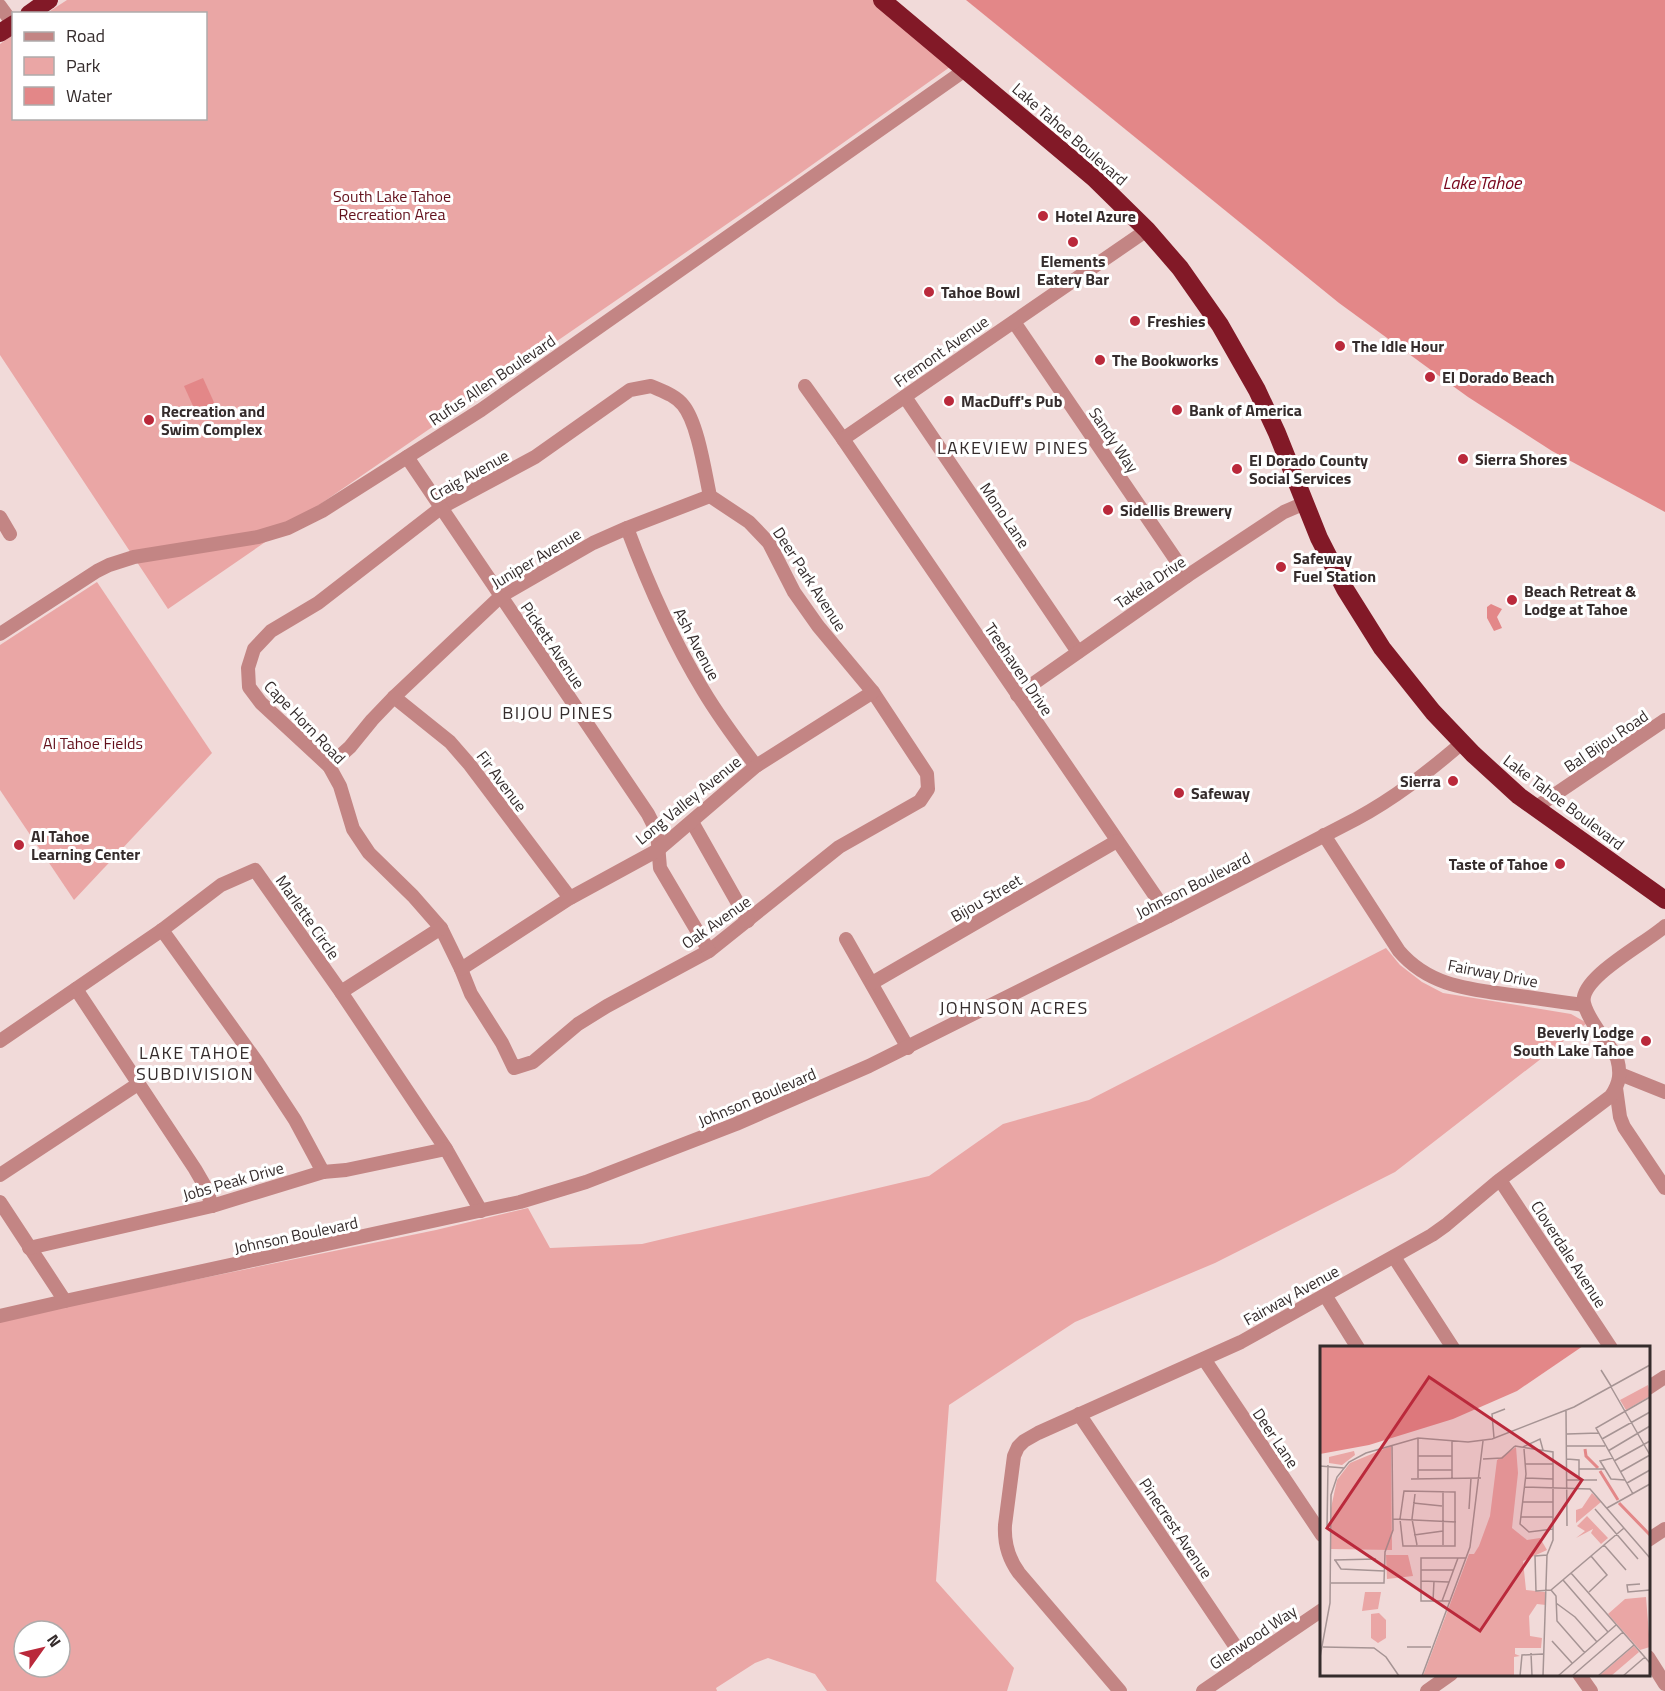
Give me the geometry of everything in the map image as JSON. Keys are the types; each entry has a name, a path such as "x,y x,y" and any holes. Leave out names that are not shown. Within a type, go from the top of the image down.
{"highway":[{"path":"32,12 49,0"},
{"name":"Lake Tahoe Boulevard","path":"882,0 1076,162 1147,230 1193,285 1233,346 1268,412 1336,574 1370,632 1418,694 1489,770 1535,808 1665,900"}],"street":[{"path":"1,3 12,22"},
{"name":"Rufus Allen Boulevard","path":"0,634 97,571 109,566 134,557 258,537 288,528 322,511 481,410 965,70"},
{"name":"Fremont Avenue","path":"843,439 1147,230"},
{"name":"Sandy Way","path":"1014,322 1187,576"},
{"name":"Craig Avenue","path":"248,668 254,649 271,631 318,603 442,507 535,457 630,390 651,386 669,394 683,405 693,423 710,496"},
{"name":"Treehaven Drive","path":"805,386 1169,916"},
{"name":"Mono Lane","path":"905,397 1078,652"},
{"name":"Pickett Avenue","path":"407,457 648,814 657,832 660,868 708,951"},
{"name":"Juniper Avenue","path":"329,766 350,747 394,697 501,596 593,543 710,496"},
{"name":"Deer Park Avenue","path":"710,496 749,522 769,543 794,592 818,626 873,692 927,774 928,789"},
{"name":"Takela Drive","path":"1017,695 1187,576 1284,512 1305,503"},
{"path":"0,517 10,534"},
{"name":"Ash Avenue","path":"627,528 648,584 678,646 703,691 756,766"},
{"name":"Cape Horn Road","path":"248,668 249,687 261,703 329,766 340,786 353,829 369,852 441,928 471,994 502,1043 514,1068"},
{"name":"Long Valley Avenue","path":"461,969 570,898 658,850 756,766 873,692"},
{"name":"Fir Avenue","path":"394,697 450,742 470,765 570,898"},
{"name":"Bal Bijou Road","path":"1535,808 1665,720"},
{"name":"Johnson Boulevard","path":"0,1316 520,1202 586,1182 736,1124 908,1048 1324,835 1398,794 1462,743"},
{"name":"Oak Avenue","path":"514,1068 533,1062 578,1024 708,951 839,847 920,801 928,789"},
{"path":"692,822 748,921"},
{"name":"Fairway Drive","path":"1324,835 1399,951 1424,973 1459,987 1584,1005"},
{"name":"Bijou Street","path":"872,983 1117,841"},
{"name":"Marlette Circle","path":"0,1041 162,930 221,885 255,870 341,992 446,1149 481,1211"},
{"path":"1665,926 1600,973 1584,993 1584,1005 1617,1058 1620,1074 1616,1088 1620,1117 1624,1127 1665,1188"},
{"path":"341,992 441,928"},
{"path":"162,930 257,1062 295,1120 323,1172"},
{"path":"846,939 908,1048"},
{"path":"76,990 195,1169 206,1188 212,1206"},
{"path":"1620,1074 1665,1092"},
{"path":"0,1175 138,1084"},
{"name":"Fairway Avenue","path":"1120,1691 1012,1564 1008,1555 1005,1544 1005,1525 1014,1456 1018,1447 1031,1437 1079,1414 1241,1342 1394,1257 1446,1225 1500,1180 1611,1096 1616,1088"},
{"name":"Jobs Peak Drive","path":"29,1248 212,1206 323,1172 346,1170 446,1149"},
{"name":"Cloverdale Avenue","path":"1500,1180 1610,1346"},
{"path":"0,1202 65,1301"},
{"path":"1394,1257 1452,1346"},
{"path":"1325,1295 1358,1346"},
{"name":"Deer Lane","path":"1204,1359 1320,1532"},
{"path":"1650,1387 1665,1377"},
{"name":"Pinecrest Avenue","path":"1079,1414 1246,1662"},
{"path":"1650,1539 1665,1529"},
{"name":"Glenwood Way","path":"1203,1691 1320,1611"},
{"path":"1656,1662 1665,1684"},
{"path":"1427,1691 1448,1676"},
{"path":"1581,1676 1591,1691"}],"green space":[{"name":"South Lake Tahoe Recreation Area","path":"67,0 874,0 950,67 788,182 168,609 0,355 0,44 12,36 12,120 207,120 207,12 49,12"},
{"name":"Al Tahoe Fields","path":"97,582 212,753 74,900 0,790 0,645"},
{"path":"1386,948 1400,965 1422,982 1443,993 1571,1014 1587,1023 1395,1172 1215,1263 1075,1322 949,1405 936,1581 1014,1668 1007,1691 827,1691 815,1674 768,1658 755,1663 716,1688 717,1691 0,1691 0,1320 436,1230 528,1208 550,1248 642,1244 929,1176 1003,1124 1089,1100"}],"water":[{"name":"Lake Tahoe","path":"966,0 1665,0 1665,512 1552,451 1468,397 1339,303"},
{"path":"203,378 217,409 198,417 184,386"},
{"path":"1491,604 1502,609 1497,617 1502,628 1494,631 1487,618 1487,607"}],"place":[{"name":"Hotel Azure","path":"1043,216"},
{"name":"Elements Eatery Bar","path":"1073,242"},
{"name":"Tahoe Bowl","path":"929,292"},
{"name":"Freshies","path":"1135,321"},
{"name":"The Idle Hour","path":"1340,346"},
{"name":"The Bookworks","path":"1100,360"},
{"name":"El Dorado Beach","path":"1430,377"},
{"name":"MacDuff's Pub","path":"949,401"},
{"name":"Bank of America","path":"1177,410"},
{"name":"Recreation and Swim Complex","path":"149,420"},
{"name":"Sierra Shores","path":"1463,459"},
{"name":"El Dorado County Social Services","path":"1237,469"},
{"name":"Sidellis Brewery","path":"1108,510"},
{"name":"Safeway Fuel Station","path":"1281,567"},
{"name":"Beach Retreat & Lodge at Tahoe","path":"1512,600"},
{"name":"Sierra","path":"1453,781"},
{"name":"Safeway","path":"1179,793"},
{"name":"Al Tahoe Learning Center","path":"19,845"},
{"name":"Taste of Tahoe","path":"1560,864"},
{"name":"Beverly Lodge South Lake Tahoe","path":"1646,1041"}],"district":[{"name":"LAKEVIEW PINES","path":"1013,447"},
{"name":"BIJOU PINES","path":"558,712"},
{"name":"JOHNSON ACRES","path":"1014,1007"},
{"name":"LAKE TAHOE SUBDIVISION","path":"195,1062"}]}
